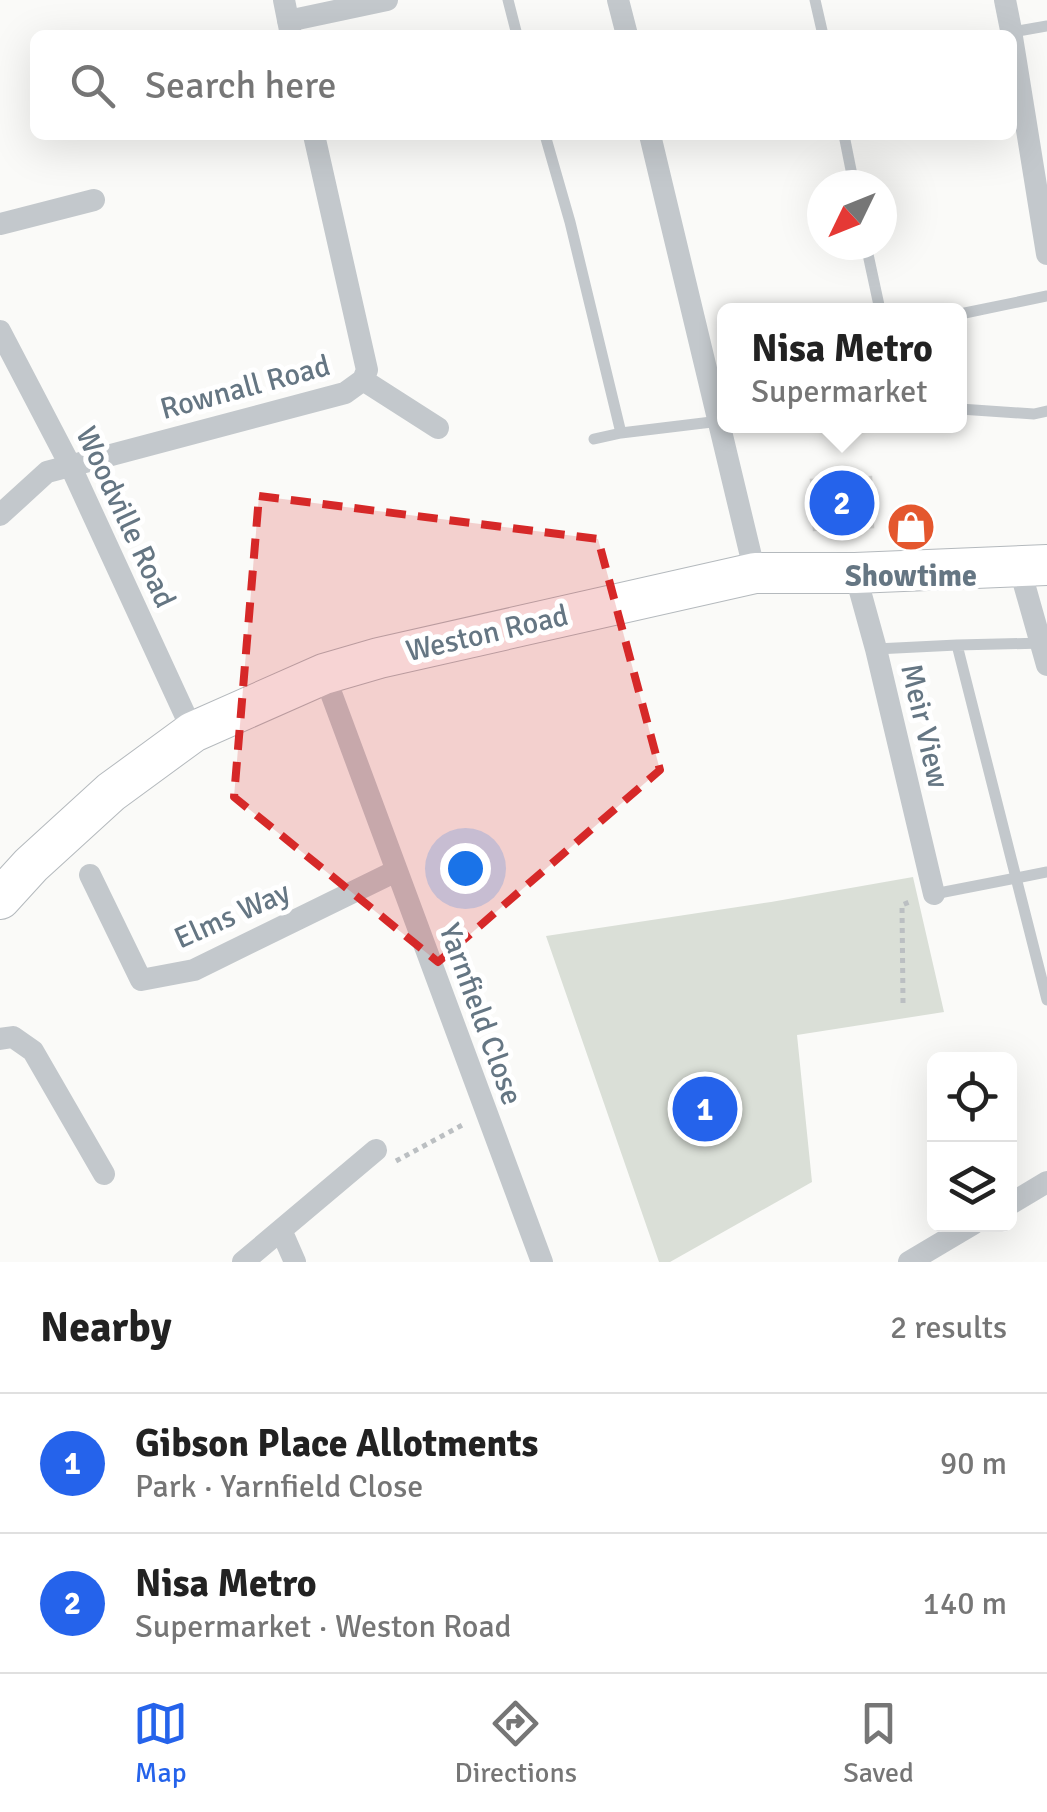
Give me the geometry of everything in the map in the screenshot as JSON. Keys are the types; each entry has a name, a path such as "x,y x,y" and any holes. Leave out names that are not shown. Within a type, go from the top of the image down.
{"highway":[{"name":"Weston Road","path":"0,899 111,792 194,732 324,674 379,658 755,573 1033,566"}],"street":[{"path":"288,19 387,0"},
{"path":"618,0 626,30"},
{"path":"1004,0 1011,30"},
{"path":"1017,66 1047,254"},
{"name":"Rownall Road","path":"0,515 47,472 345,393 363,380 367,370 315,140"},
{"path":"651,140 717,405"},
{"path":"0,224 94,200"},
{"name":"Woodville Road","path":"0,331 70,466 194,732"},
{"path":"363,380 438,428"},
{"path":"724,433 755,573"},
{"path":"1033,566 1045,650"},
{"name":"Meir View","path":"856,573 934,894"},
{"name":"Yarnfield Close","path":"324,674 542,1262"},
{"name":"Elms Way","path":"90,874 141,980 194,970 396,871"},
{"path":"0,1039 13,1037 33,1051 104,1174"},
{"path":"243,1262 376,1150"},
{"path":"1017,1200 1047,1182"},
{"path":"280,1230 296,1262"},
{"path":"908,1262 960,1232"}],"lane":[{"path":"508,0 517,30"},
{"path":"816,0 822,30"},
{"path":"1017,34 1047,26"},
{"path":"547,140 621,432"},
{"path":"845,140 851,170"},
{"path":"869,260 878,303"},
{"path":"967,313 1047,296"},
{"path":"967,409 1034,414 1047,411"},
{"path":"594,439 621,432 717,421"},
{"path":"957,645 1047,1000"},
{"path":"876,649 957,645 1045,650"},
{"path":"934,894 1047,872"}],"path":[{"path":"903,1003 902,905 934,894"},
{"path":"376,1150 387,1166 486,1112"}],"highlighted area":[{"path":"259,496 598,539 660,770 438,962 234,797"}],"shaded area":[{"path":"913,877 944,1012 797,1035 812,1182 670,1262 659,1262 546,936"}],"building":[{"path":"871,477 873,527 814,530 811,480"}],"place":[{"name":"Nisa Metro","path":"842,503"},
{"name":"Showtime","path":"911,527"},
{"name":"Gibson Place Allotments","path":"705,1109"}]}
